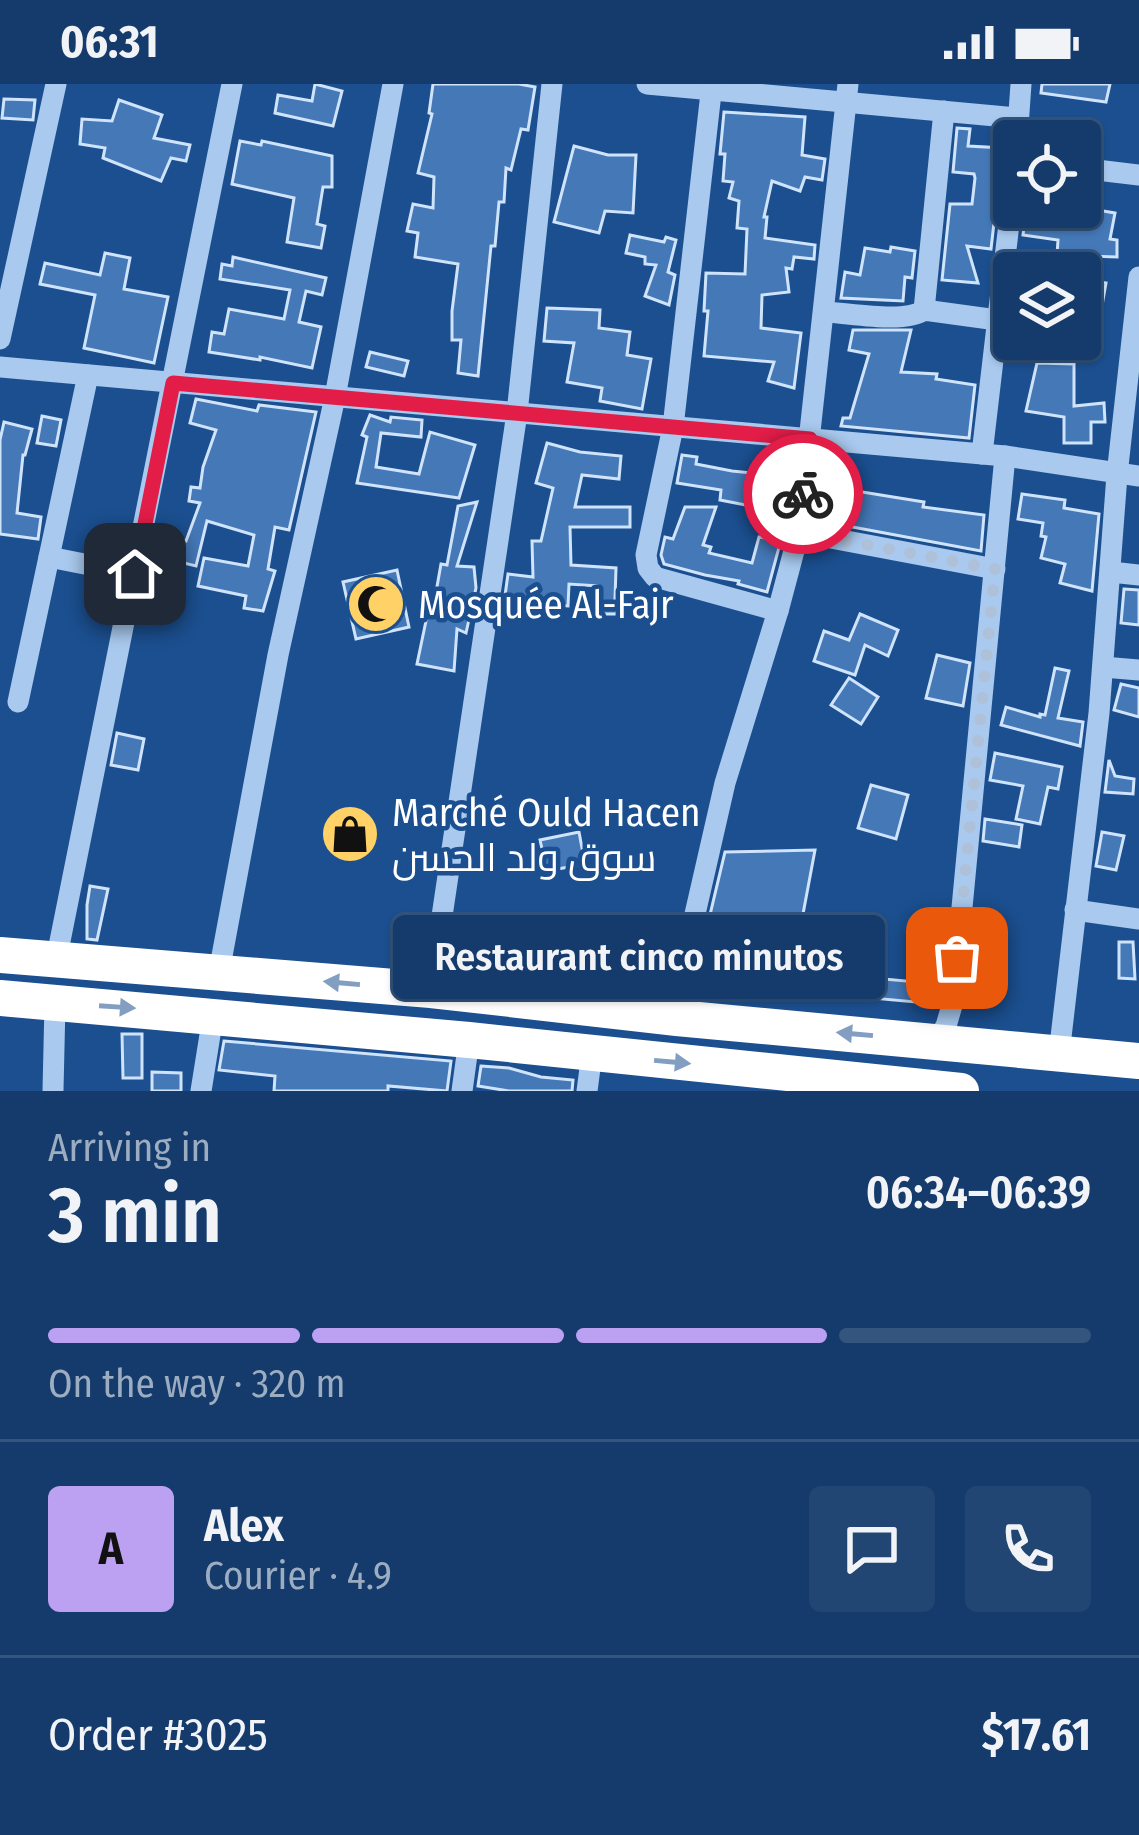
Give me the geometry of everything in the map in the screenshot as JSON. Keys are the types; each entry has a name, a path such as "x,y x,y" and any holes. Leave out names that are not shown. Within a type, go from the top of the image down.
{"highway":[{"path":"0,955 431,991 1139,1060"},
{"path":"0,998 469,1040 779,1081 961,1091"}],"street":[{"path":"0,340 56,84"},
{"path":"56,961 232,84"},
{"path":"219,972 393,84"},
{"path":"431,991 517,413 552,84"},
{"path":"647,84 848,93 993,123"},
{"path":"1018,120 1021,84"},
{"path":"712,87 673,427 646,555 656,577 778,611"},
{"path":"677,1018 725,783 799,532 848,93"},
{"path":"825,312 903,317 918,316 924,310 944,111"},
{"path":"1101,170 1139,175"},
{"path":"1059,1054 1111,572 1128,476 1139,277"},
{"path":"924,310 993,319"},
{"path":"937,1041 952,1002 995,569 996,360"},
{"path":"0,368 994,455 1128,476"},
{"path":"18,702 88,375"},
{"path":"799,532 995,569"},
{"path":"49,557 135,574"},
{"path":"1111,572 1139,574"},
{"path":"1103,667 1139,670"},
{"path":"1075,910 1139,919"},
{"path":"53,1091 55,1003"},
{"path":"201,1091 213,1016"},
{"path":"462,1091 469,1040"},
{"path":"587,1091 592,1054"}],"building":[{"path":"315,84 342,91 333,126 275,113 278,95 312,101"},
{"path":"433,84 535,87 528,130 521,129 511,170 506,168 504,202 499,202 478,376 458,373 461,340 452,340 458,264 415,257 418,233 407,231 413,204 433,208 434,177 418,173 432,114"},
{"path":"1042,84 1110,84 1106,102 1041,93"},
{"path":"4,99 35,100 33,120 2,118"},
{"path":"119,100 162,115 154,138 190,145 186,161 171,158 161,181 103,158 105,148 80,144 82,119 112,121"},
{"path":"724,112 805,117 802,155 825,159 822,180 805,177 800,191 772,181 764,217 765,238 815,245 814,259 794,257 792,269 786,268 789,292 762,295 761,328 801,333 794,388 768,381 774,362 704,356 706,273 745,274 747,229 737,228 739,201 729,198 733,182 723,181"},
{"path":"957,128 970,129 968,146 993,147 991,249 967,246 978,283 942,280 950,204 972,204 975,178 953,172"},
{"path":"240,141 332,156 332,187 323,187 317,224 325,226 321,248 287,242 294,198 232,184"},
{"path":"574,146 608,155 636,155 633,213 605,211 599,233 554,222"},
{"path":"1101,211 1115,213 1110,239 1117,240 1117,257 1101,256 1101,252 1057,252 1058,240 1023,235 1024,228 1101,228"},
{"path":"630,235 676,240 668,272 675,275 669,305 645,296 656,265 626,253"},
{"path":"891,247 915,251 912,278 905,277 903,301 841,298 845,272 860,275 865,248 890,252"},
{"path":"105,253 130,258 124,289 168,297 154,363 84,348 95,295 40,284 45,263 100,275"},
{"path":"233,257 326,278 322,295 306,291 299,322 321,327 312,368 209,352 212,332 224,334 229,309 284,319 290,290 220,279 222,264 232,266"},
{"path":"547,308 600,310 599,328 630,332 627,355 651,359 642,409 600,401 602,388 567,382 574,343 544,341"},
{"path":"853,330 911,330 901,372 937,374 936,379 975,385 969,438 841,426 843,418 850,418 869,354 849,350"},
{"path":"370,352 408,361 404,376 366,367"},
{"path":"1037,363 1074,364 1074,406 1104,403 1105,422 1091,422 1091,443 1064,443 1064,417 1026,411"},
{"path":"196,399 257,411 259,405 316,412 289,530 275,527 268,569 275,571 263,611 244,608 246,596 198,586 204,558 248,566 254,535 207,521 196,566 159,557 164,536 186,541 200,503 189,501 191,487 200,488 216,430 190,423"},
{"path":"370,415 390,422 391,417 422,420 421,437 381,433 376,467 419,474 430,432 475,445 459,498 357,483 367,437 362,435"},
{"path":"42,416 61,420 56,446 37,443"},
{"path":"4,422 32,429 23,455 17,513 41,517 38,539 0,534"},
{"path":"547,443 621,456 619,479 582,475 575,507 630,507 630,527 570,527 571,565 616,568 617,614 598,614 598,586 569,584 568,606 529,604 528,614 503,610 508,574 533,577 532,541 541,541 553,488 536,483"},
{"path":"682,455 697,457 696,464 782,476 781,492 763,490 761,508 720,500 721,490 677,483"},
{"path":"819,485 984,515 981,551 815,520"},
{"path":"1022,494 1065,500 1064,508 1099,514 1092,591 1060,583 1065,564 1041,558 1046,537 1041,536 1043,523 1018,519"},
{"path":"477,502 457,566 474,567 476,588 466,633 457,629 454,671 417,664 441,564 447,565 458,506"},
{"path":"685,507 716,507 703,545 711,547 709,553 752,563 759,537 781,540 767,592 664,564 665,537 673,539"},
{"name":"Mosquée Al-Fajr","path":"397,570 409,627 356,639 343,582"},
{"path":"1124,589 1139,590 1139,625 1121,623"},
{"path":"860,614 898,630 888,656 865,645 855,675 814,661 824,631 849,640"},
{"path":"937,655 970,663 963,706 926,698"},
{"path":"1055,668 1069,671 1058,718 1083,722 1080,746 1001,725 1006,707 1045,715"},
{"path":"849,678 878,697 861,724 831,705"},
{"path":"1121,684 1139,688 1139,717 1114,710"},
{"path":"117,733 144,739 138,770 111,765"},
{"path":"995,753 1062,767 1058,789 1048,787 1040,824 1016,819 1023,786 990,780"},
{"path":"1109,760 1115,776 1134,779 1133,794 1105,792"},
{"path":"871,785 908,795 896,839 858,828"},
{"path":"985,819 1022,825 1019,847 983,841"},
{"path":"579,832 585,864 547,871 540,840"},
{"path":"1102,832 1124,836 1116,870 1096,866"},
{"path":"815,850 800,930 709,919 725,852"},
{"path":"90,886 108,889 97,940 87,939"},
{"path":"1119,942 1133,942 1135,979 1119,978"},
{"path":"797,971 939,984 938,1000 937,1004 795,991"},
{"path":"122,1034 142,1034 142,1078 123,1078"},
{"path":"224,1041 451,1061 447,1091 388,1086 388,1091 274,1091 275,1076 219,1070"},
{"path":"481,1066 573,1080 572,1091 478,1086"},
{"path":"152,1072 181,1073 181,1091 152,1091"}],"way so far":[{"path":"803,494 799,532 995,569 957,958"}],"place":[{"name":"Mosquée Al-Fajr","path":"376,604"},
{"name":"Marché Ould Hacen سوق ولد الحسن","path":"350,834"},
{"name":"Restaurant cinco minutos","path":"957,958"}],"route":[{"path":"135,574 173,383 810,439 803,494"}]}
